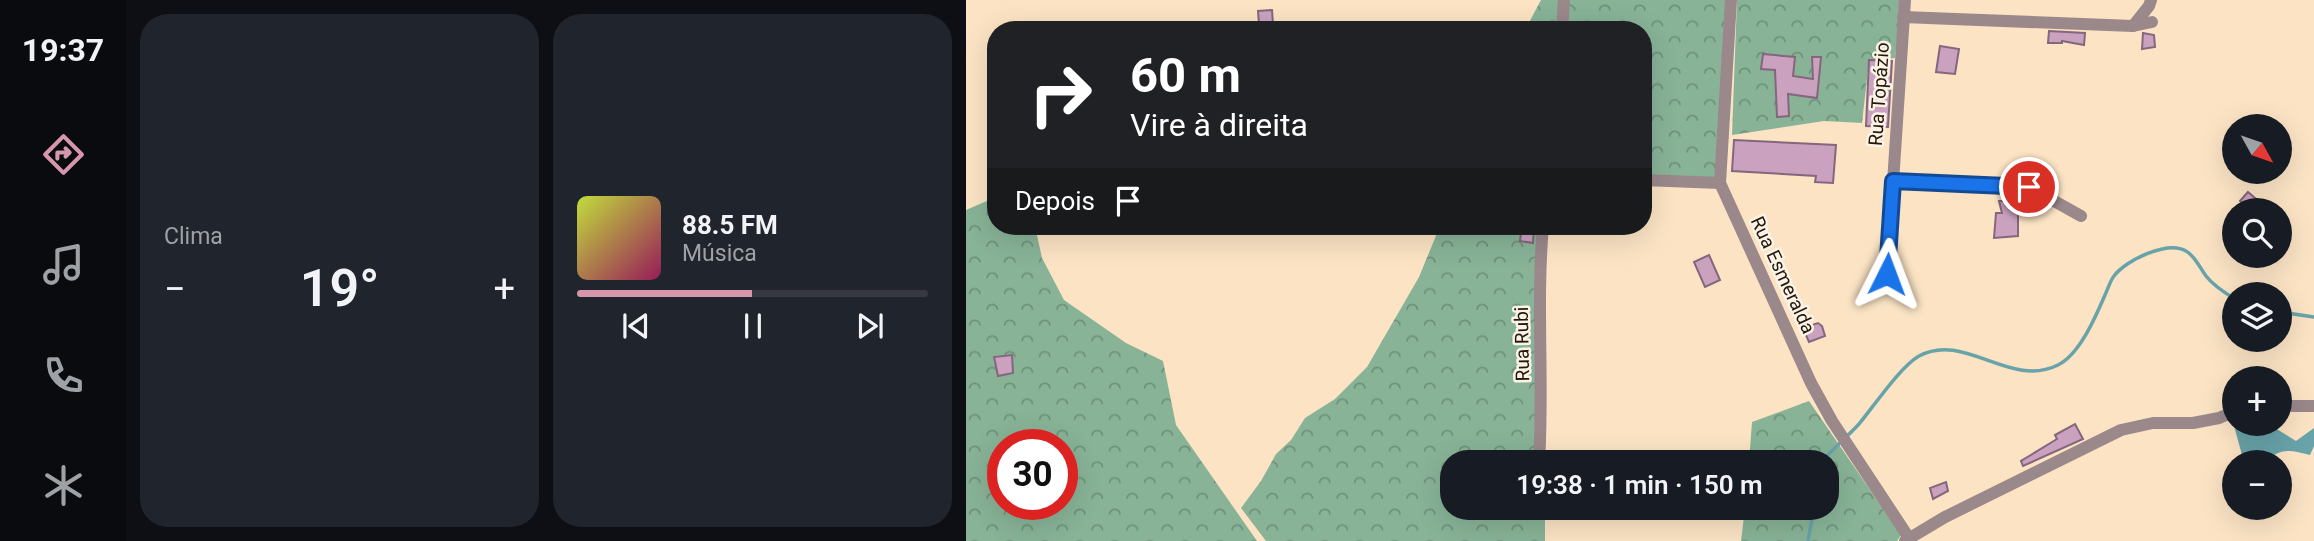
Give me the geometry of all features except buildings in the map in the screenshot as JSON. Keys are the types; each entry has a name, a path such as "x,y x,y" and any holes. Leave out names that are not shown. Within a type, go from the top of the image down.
{"street":[{"path":"1563,21 1564,0"},
{"name":"Rua Esmeralda","path":"1731,0 1720,183 1811,383 1907,539"},
{"name":"Rua Topázio","path":"1887,274 1905,0"},
{"path":"2133,26 2151,0"},
{"path":"1903,17 2133,26 2152,22"},
{"path":"1652,180 1720,183"},
{"path":"1893,181 2029,187 2081,216"},
{"name":"Rua Rubi","path":"1540,450 1543,409 1540,274 1542,235"},
{"path":"2292,405 2314,406"},
{"path":"1907,539 1945,517 2121,430 2153,423 2193,423 2222,417"}],"green space":[{"path":"1541,0 1730,0 1716,179 1652,178 1652,21 1530,21"},
{"path":"1737,0 1901,0 1895,58 1869,61 1862,123 1824,121 1732,135"},
{"path":"987,201 987,235 1037,235 1042,258 1064,300 1126,343 1163,361 1176,425 1257,541 966,541 966,210"},
{"path":"1436,235 1545,235 1544,450 1440,450 1440,520 1545,520 1545,541 1266,541 1241,508 1276,454 1291,440 1305,418 1335,399 1367,367 1419,277"},
{"path":"1809,401 1901,535 1897,541 1741,541 1744,520 1839,520 1839,450 1750,450 1752,422"}],"water":[{"path":"2314,428 2314,446 2310,455 2292,450 2241,450 2237,436 2288,436 2296,441"}],"waterway":[{"path":"1833,450 1859,424 1896,378 1919,356 1936,350 1953,350 2022,370 2040,370 2066,360 2086,334 2114,276 2148,253 2169,248 2186,251 2212,283 2222,290"},
{"path":"2292,314 2314,317"},
{"path":"1808,541 1812,520"}],"route":[{"path":"1887,274 1893,181 2029,187"}]}
